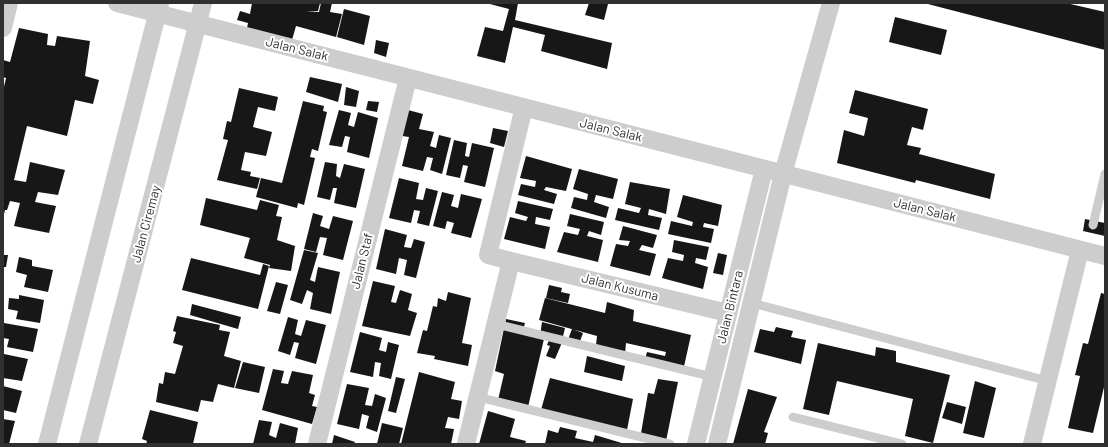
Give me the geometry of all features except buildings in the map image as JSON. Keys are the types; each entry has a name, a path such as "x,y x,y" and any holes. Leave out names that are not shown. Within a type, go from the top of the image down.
{"street":[{"name":"Jalan Salak","path":"117,3 159,8 198,24 1105,256"},
{"name":"Jalan Ciremay","path":"88,444 203,3"},
{"path":"717,444 783,174 831,3"},
{"path":"3,28 7,7"},
{"path":"47,444 159,8"},
{"name":"Jalan Staf","path":"317,444 408,78"},
{"name":"Jalan Kusuma","path":"524,107 488,255 728,313"},
{"name":"Jalan Bintara","path":"696,444 764,169"},
{"path":"1032,444 1080,250"},
{"path":"466,444 511,261"}],"lane":[{"path":"1093,225 1105,174"},
{"path":"752,303 1048,381"},
{"path":"496,324 713,377"},
{"path":"478,398 670,444"},
{"path":"793,417 902,444"}]}
